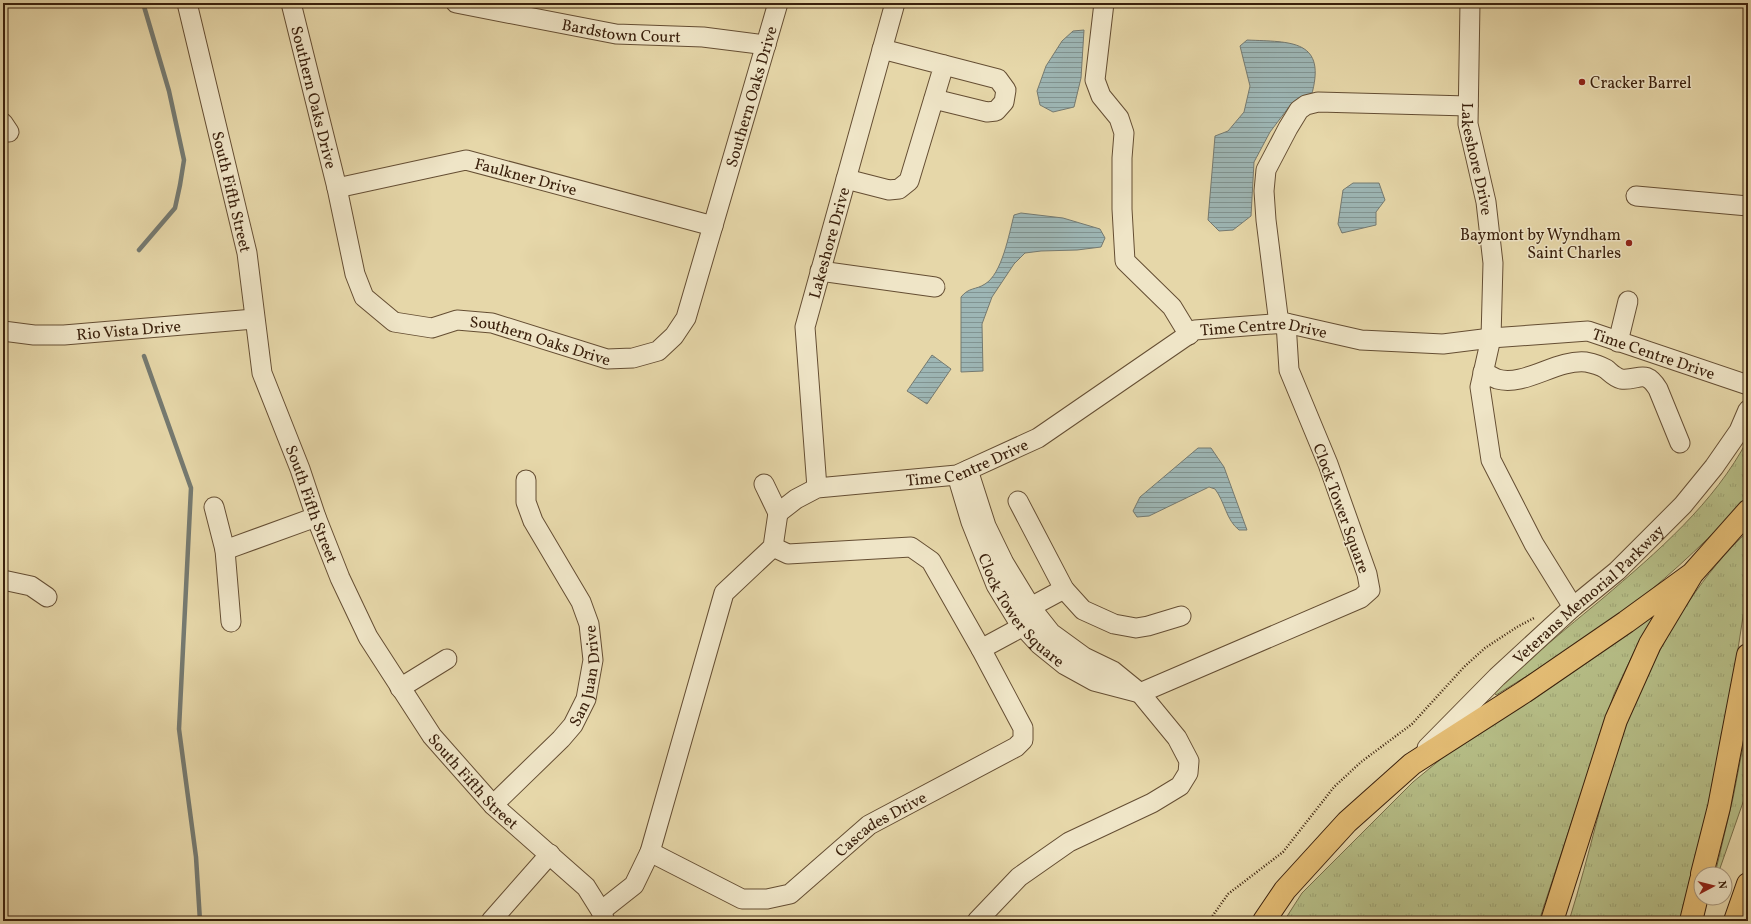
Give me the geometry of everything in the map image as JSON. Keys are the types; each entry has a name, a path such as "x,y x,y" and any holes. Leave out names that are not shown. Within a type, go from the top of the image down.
{"highway":[{"path":"1552,921 1616,720 1650,644 1692,574 1748,511"},
{"path":"1264,921 1286,890 1347,822 1412,764 1531,688 1692,574"},
{"path":"1704,866 1719,807 1748,654"},
{"path":"1735,921 1748,884"},
{"path":"1691,921 1695,906"}],"street":[{"name":"South Fifth Street","path":"187,3 247,253 254,319 262,373 300,468 316,517 340,578 368,637 432,736 494,805 586,887 603,916"},
{"name":"Southern Oaks Drive","path":"291,3 337,188 355,274 364,297 394,322 432,328 458,320 492,323 607,359 633,358 658,351 674,336 686,318 778,3"},
{"name":"Bardstown Court","path":"456,3 616,34 703,37 766,45"},
{"name":"Lakeshore Drive","path":"817,488 805,327 895,3"},
{"path":"1104,3 1095,80 1101,96 1119,118 1124,133 1122,180 1125,261 1172,307 1189,335"},
{"name":"Lakeshore Drive","path":"1470,3 1468,124 1486,202 1493,264 1491,338 1480,387 1491,460 1534,544 1573,607"},
{"path":"882,49 998,80 1006,90 1004,102 996,111 987,112 934,99"},
{"path":"846,179 889,190 899,189 909,181 944,65"},
{"path":"1283,323 1266,220 1264,191 1266,170 1299,110 1306,105 1318,102 1468,106"},
{"name":"Faulkner Drive","path":"337,188 466,160 713,226"},
{"path":"1636,196 1748,206"},
{"path":"820,271 935,287"},
{"path":"1618,342 1628,301"},
{"name":"Rio Vista Drive","path":"3,330 34,335 64,335 254,319"},
{"name":"Time Centre Drive","path":"778,513 796,499 817,488 962,473 1038,438 1195,330 1283,323 1361,340 1443,344 1491,338 1588,331 1748,385"},
{"name":"Clock Tower Square","path":"962,473 971,522 996,586 1025,615 1039,644 1065,664 1094,681 1140,693 1361,598 1370,590 1367,574 1328,464 1289,370 1283,323"},
{"path":"1483,372 1497,379 1513,380 1565,363 1586,362 1606,369 1613,376 1622,379 1638,376 1647,377 1658,389 1680,443"},
{"name":"Veterans Memorial Parkway","path":"1412,764 1497,677 1573,607 1617,571 1683,505 1740,432 1748,410"},
{"name":"San Juan Drive","path":"494,805 561,739 573,725 586,699 593,660 589,624 581,602 533,521 526,502 526,480"},
{"path":"603,916 634,885 650,852 724,592 772,547 778,513 764,484"},
{"path":"1018,501 1064,588 1083,610 1114,624 1136,628 1181,616"},
{"path":"214,507 225,550 231,622"},
{"path":"225,550 316,517"},
{"name":"Cascades Drive","path":"650,852 742,899 767,899 790,894 869,825 1016,747 1023,740 1023,728 981,649 931,561 911,547 788,554 772,547"},
{"path":"3,580 31,586 47,597"},
{"path":"981,649 1018,629 1025,615 1038,603 1064,588"},
{"path":"400,688 447,659"},
{"path":"977,921 1019,877 1070,842 1152,804 1180,786 1188,773 1189,761 1177,738 1140,693"},
{"path":"491,921 550,854"}],"path":[{"path":"1209,921 1228,894 1283,852 1334,787 1361,762 1412,724 1464,667 1485,648 1535,617"}],"green space":[{"path":"1748,439 1748,497 1721,525 1665,578 1619,616 1567,651 1496,695 1493,691 1623,581 1683,526 1719,485"},
{"path":"1748,531 1748,584 1736,662 1710,804 1695,866 1693,866 1693,875 1682,921 1569,921 1611,769 1633,704 1676,621 1702,583 1732,547"},
{"path":"1660,607 1635,650 1614,694 1539,921 1284,921 1302,893 1413,782 1469,736"},
{"path":"1748,720 1748,788 1721,866 1717,866 1733,798"}],"water":[{"path":"1084,30 1081,78 1074,107 1053,112 1040,105 1037,91 1046,66 1062,41 1073,31"},
{"path":"1247,40 1278,42 1291,44 1302,48 1310,54 1314,64 1315,78 1311,97 1292,103 1270,132 1254,162 1251,216 1233,230 1219,231 1208,220 1215,136 1228,131 1244,112 1250,86 1240,46"},
{"path":"1353,183 1379,183 1385,200 1376,212 1376,225 1342,233 1338,224 1343,190"},
{"path":"1021,213 1063,218 1100,229 1105,238 1101,247 1025,253 1014,264 992,297 982,324 983,371 961,372 961,297 970,290 985,284 996,272 1004,253 1014,215"},
{"path":"932,355 951,369 927,404 907,391"},
{"path":"1198,448 1211,448 1224,467 1247,530 1239,530 1235,526 1228,516 1215,489 1209,487 1149,516 1137,517 1133,511 1140,497"}],"waterway":[{"path":"139,250 175,208 184,160 169,91 143,3"},
{"path":"144,356 191,488 179,729 196,857 200,921"}],"place":[{"name":"Cracker Barrel","path":"1582,82"},
{"name":"Baymont by Wyndham Saint Charles","path":"1629,243"}]}
